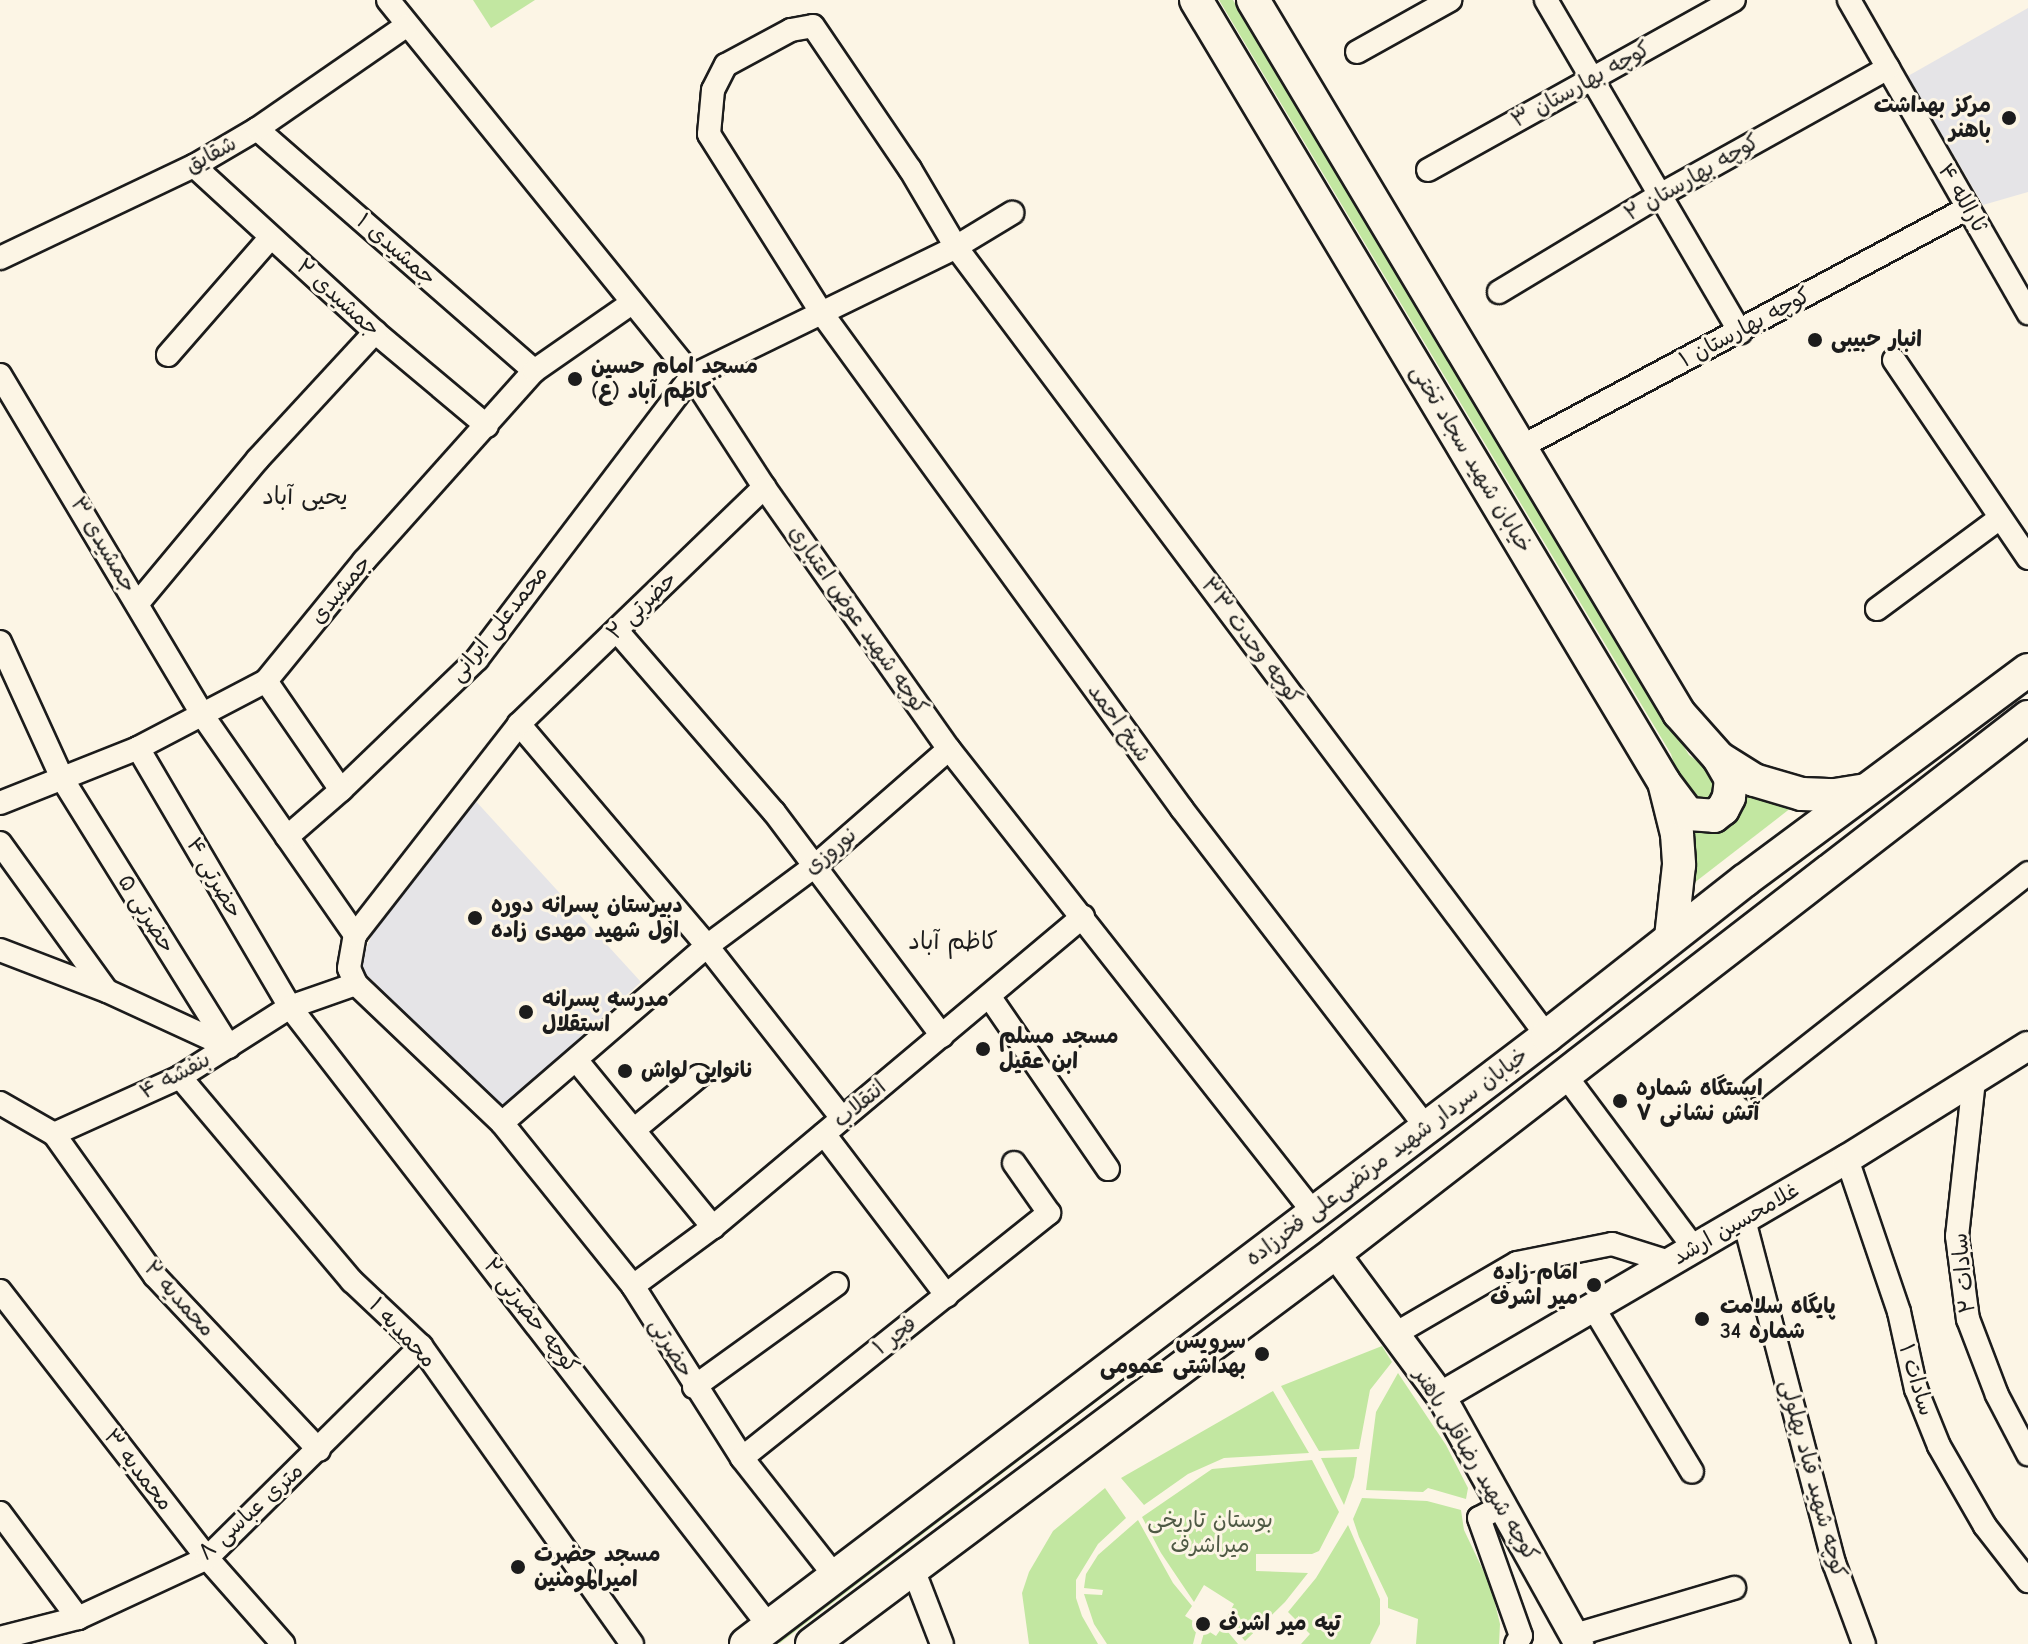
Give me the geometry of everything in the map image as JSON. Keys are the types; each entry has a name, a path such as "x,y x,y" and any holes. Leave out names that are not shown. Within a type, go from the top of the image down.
{"main road":[{"name":"خیابان شهید سجاد تختی","path":"1196,0 1664,782 1677,834 1679,865 1671,938"},
{"path":"1253,0 1679,713 1719,758 1731,779 1729,797 1723,809 1714,816 1688,814 1676,803 1664,782"},
{"name":"خیابان سردار شهید مرتضی‌علی فخرزاده","path":"757,1635 1547,1036 1671,938 2028,670"},
{"name":"خیابان سردار شهید مرتضی‌علی فخرزاده","path":"812,1644 1335,1253 2028,717"},
{"path":"1719,758 1754,780 1802,794 1835,795 1868,789"}],"street":[{"name":"کوچه شهید عوض اعتباری","path":"388,0 692,376 764,487 949,749 1314,1213"},
{"path":"1357,52 1450,0"},
{"path":"1546,0 1740,332"},
{"name":"کوچه بهارستان ۳","path":"1428,170 1734,0"},
{"name":"ثارالله ۴","path":"1849,0 2028,313"},
{"name":"شقایق","path":"0,258 194,166 257,129 406,26"},
{"name":"شیخ احمد","path":"851,79 813,26 791,30 726,65 713,90 709,134 821,312 1182,809 1426,1127"},
{"name":"کوچه بهارستان ۲","path":"1499,292 1660,195 1888,68"},
{"name":"کوچه وحدت ۳۳","path":"851,79 956,247 1547,1036"},
{"name":"جمشیدی ۱","path":"257,129 534,371"},
{"name":"جمشیدی ۲","path":"194,166 375,332 487,426"},
{"name":"کوچه بهارستان ۱","path":"1521,447 1968,208"},
{"path":"692,376 956,247 1012,213"},
{"path":"168,355 270,238"},
{"name":"جمشیدی","path":"0,803 7,797 63,780 138,748 266,681 364,561 534,371 632,303"},
{"path":"138,603 258,459 375,332"},
{"path":"1894,360 2028,558"},
{"name":"جمشیدی ۳","path":"0,375 203,716 355,935"},
{"name":"محمدعلی ایرانی","path":"287,837 341,790 477,659 692,376"},
{"name":"حضرتی ۲","path":"355,935 519,724 764,487"},
{"path":"1877,609 2000,518"},
{"path":"617,631 728,757 816,865 942,1036"},
{"name":"حضرتی ۵","path":"0,642 63,780 229,1047"},
{"path":"266,681 341,790"},
{"path":"519,724 707,946 841,1117"},
{"name":"حضرتی ۴","path":"138,748 290,1007"},
{"name":"نوروزی","path":"502,1123 707,946 816,865 949,749"},
{"path":"0,843 107,991"},
{"path":"1754,1089 2028,873"},
{"name":"انتقلاب","path":"633,1286 713,1227 1083,917"},
{"path":"355,935 349,968 356,984"},
{"path":"0,950 107,991 229,1047"},
{"name":"بنفشه ۴","path":"54,1134 180,1077 290,1007 356,984"},
{"name":"حضرتی","path":"356,984 502,1123 633,1286 694,1387 742,1458 835,1576"},
{"path":"989,996 1108,1169"},
{"name":"کوچه حضرتی ۲","path":"290,1007 757,1635"},
{"name":"غلامحسین ارشد","path":"1441,1396 1847,1159 2028,1046"},
{"path":"577,1061 713,1227"},
{"path":"1565,1075 1694,1248"},
{"path":"635,1129 699,1076"},
{"name":"محمدیه ۱","path":"180,1077 352,1281 421,1346 632,1644"},
{"name":"سادات ۲","path":"1974,1080 1957,1236 1968,1319 1997,1395 2028,1454"},
{"path":"0,1103 54,1134"},
{"name":"محمدیه ۲","path":"54,1134 155,1276 319,1450"},
{"path":"824,1134 947,1296"},
{"name":"سادات ۱","path":"1847,1159 1899,1312 1916,1389 1939,1446 1977,1514 2028,1581"},
{"name":"فجر ۱","path":"742,1458 1049,1213 1014,1163"},
{"name":"کوچه شهید قباد بهلولی","path":"1744,1220 1834,1563 1864,1644"},
{"path":"1395,1334 1517,1263 1612,1244 1669,1262"},
{"name":"کوچه شهید رضاقلی باهنر","path":"1335,1253 1441,1396 1577,1639"},
{"path":"694,1387 837,1284"},
{"name":"محمدیه ۳","path":"0,1291 207,1558 283,1644"},
{"path":"1593,1307 1692,1472"},
{"name":"۸ متری عباسی","path":"0,1638 44,1636 207,1558 421,1346"},
{"path":"1502,1506 1479,1518 1521,1636 1516,1644"},
{"path":"0,1513 78,1618"},
{"path":"913,1569 942,1644"},
{"path":"1577,1639 1734,1588"}],"shaded area":[{"path":"2028,8 2028,192 1983,205 1908,76"},
{"path":"472,797 641,982 502,1108 364,972 361,960 377,924"}],"green space":[{"path":"473,0 535,0 491,28"},
{"path":"1219,0 1233,0 1689,755 1715,774 1715,797 1700,804 1681,785 1671,754"},
{"path":"1745,794 1796,804 1694,883 1692,829"},
{"path":"1307,1233 1309,1237 1250,1274 1242,1289 1218,1309 780,1643 766,1644 823,1596 1206,1305"},
{"path":"1382,1346 1392,1362 1370,1390 1359,1449 1319,1451 1281,1386"},
{"path":"1398,1373 1446,1445 1468,1488 1466,1499 1428,1488 1423,1492 1366,1490 1376,1412"},
{"name":"بوستان تاریخی میراشرف","path":"1273,1391 1309,1453 1224,1458 1188,1474 1144,1505 1121,1478"},
{"name":"بوستان تاریخی میراشرف","path":"1357,1457 1354,1477 1344,1505 1321,1458"},
{"name":"بوستان تاریخی میراشرف","path":"1312,1460 1339,1512 1319,1551 1312,1554 1256,1554 1256,1571 1308,1573 1285,1602 1245,1641 1226,1619 1234,1604 1204,1585 1194,1602 1161,1553 1142,1517 1212,1469"},
{"name":"بوستان تاریخی میراشرف","path":"1105,1488 1126,1518 1098,1544 1076,1580 1076,1598 1082,1616 1098,1644 1029,1644 1022,1593 1029,1572 1053,1531"},
{"path":"1362,1498 1427,1501 1461,1510 1464,1530 1491,1587 1500,1624 1499,1644 1416,1644 1418,1619 1388,1608 1388,1598 1359,1537 1353,1519"},
{"name":"بوستان تاریخی میراشرف","path":"1138,1520 1173,1583 1192,1606 1185,1616 1198,1624 1193,1644 1107,1644 1094,1624 1084,1594 1102,1595 1103,1590 1084,1588 1086,1574 1098,1555"},
{"name":"بوستان تاریخی میراشرف","path":"1348,1525 1380,1599 1380,1624 1370,1644 1301,1644 1310,1634 1288,1612 1316,1578"},
{"path":"1223,1626 1238,1644 1201,1644 1205,1629 1216,1636"}],"place":[{"name":"مرکز بهداشت باهنر","path":"2009,118"},
{"name":"انبار حبیبی","path":"1815,340"},
{"name":"مسجد امام حسین (ع) کاظم آباد","path":"575,379"},
{"name":"دبیرستان پسرانه دوره اول شهید مهدی زاده","path":"475,918"},
{"name":"مدرسه پسرانه استقلال","path":"526,1012"},
{"name":"مسجد مسلم ابن عقیل","path":"983,1049"},
{"name":"نانوایی لواش","path":"625,1071"},
{"name":"ایستگاه شماره ۷ آتش نشانی","path":"1620,1101"},
{"name":"امام زاده میر اشرف","path":"1594,1285"},
{"name":"پایگاه سلامت شماره 34","path":"1702,1319"},
{"name":"سرویس بهداشتی عمومی","path":"1262,1354"},
{"name":"مسجد حضرت امیرالمومنین","path":"518,1567"},
{"name":"تپه میر اشرف","path":"1203,1624"}],"district":[{"name":"یحیی آباد","path":"305,497"},
{"name":"کاظم آباد","path":"953,942"}]}
